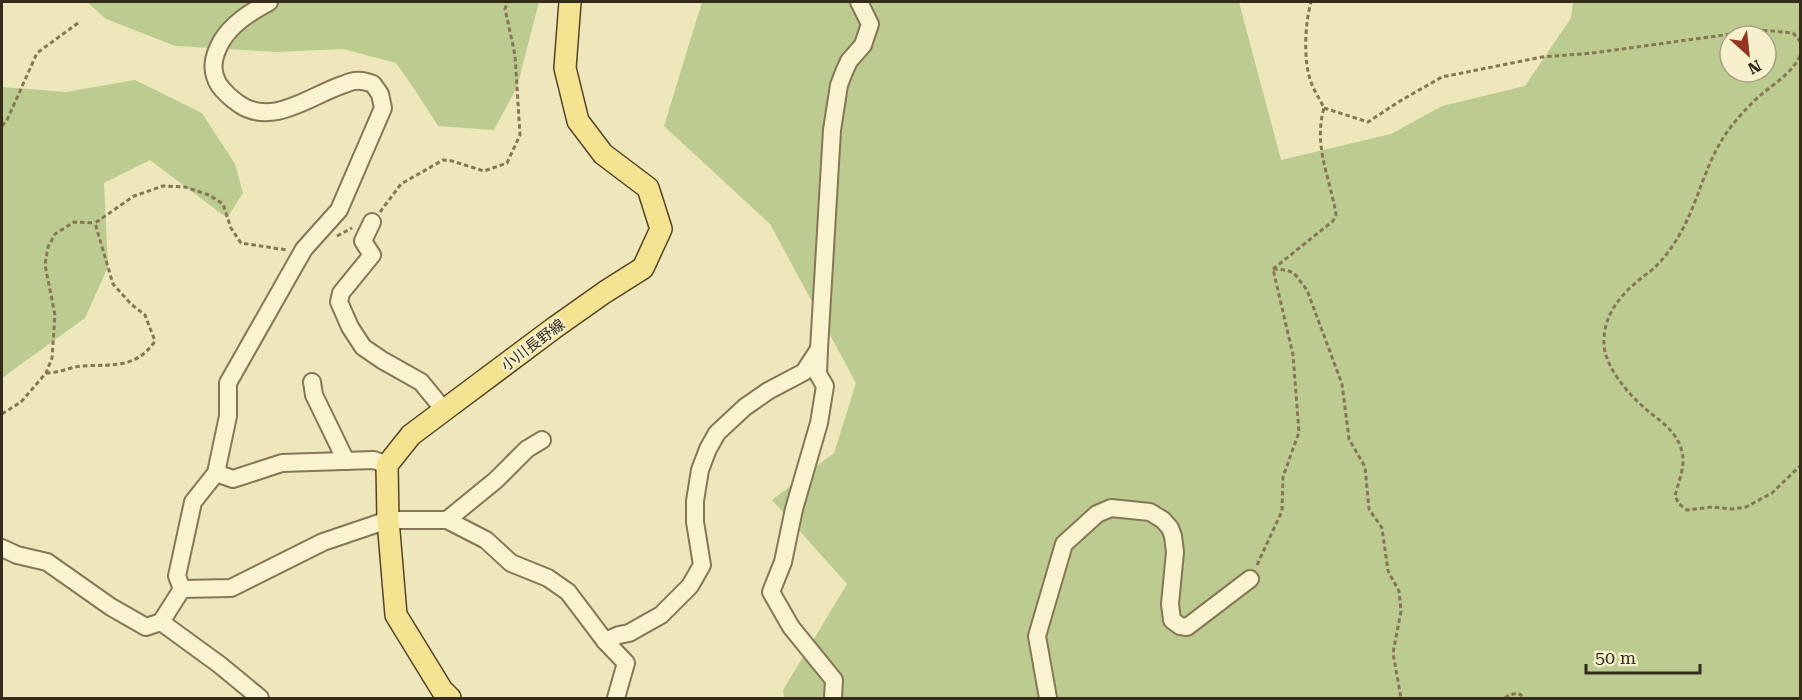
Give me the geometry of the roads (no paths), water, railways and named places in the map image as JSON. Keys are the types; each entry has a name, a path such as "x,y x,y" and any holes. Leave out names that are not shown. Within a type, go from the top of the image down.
{"main road":[{"name":"小川長野線","path":"387,465 411,435 554,328 643,268 661,229 648,188 603,154 578,121 565,68 570,2"},
{"path":"387,465 388,520 396,615 442,690 450,699"}],"street":[{"path":"182,589 177,576 193,502 216,473 228,416 228,384 301,253 339,210 383,108 380,94 373,84 354,81 330,89 281,112 265,112 246,108 220,87 213,73 213,64 216,53 228,32 242,18 270,2"},
{"path":"833,699 834,680 791,627 771,592 783,562 794,509 819,423 825,386 818,374 832,130 839,85 849,61 863,45 870,24 859,2"},
{"path":"372,222 363,242 372,255 341,293 339,302 350,327 363,347 421,382 444,410"},
{"path":"605,641 629,633 661,615 690,586 702,565 695,522 695,501 700,470 708,449 717,433 745,407 768,391 804,372 819,349"},
{"path":"312,381 314,395 346,461"},
{"path":"447,520 496,480 527,449 542,440"},
{"path":"216,473 233,479 282,464 374,460 387,465"},
{"path":"1048,699 1037,636 1064,544 1096,514 1110,508 1150,512 1163,520 1170,528 1175,552 1170,604 1172,620 1180,626 1187,627 1250,579"},
{"path":"182,589 231,588 323,542 388,520 447,520 486,540 512,563 548,579 568,592 605,641 626,663 616,699"},
{"path":"2,548 17,555 47,562 111,607 146,627 161,622 182,589"},
{"path":"161,622 220,665 260,699"}]}
